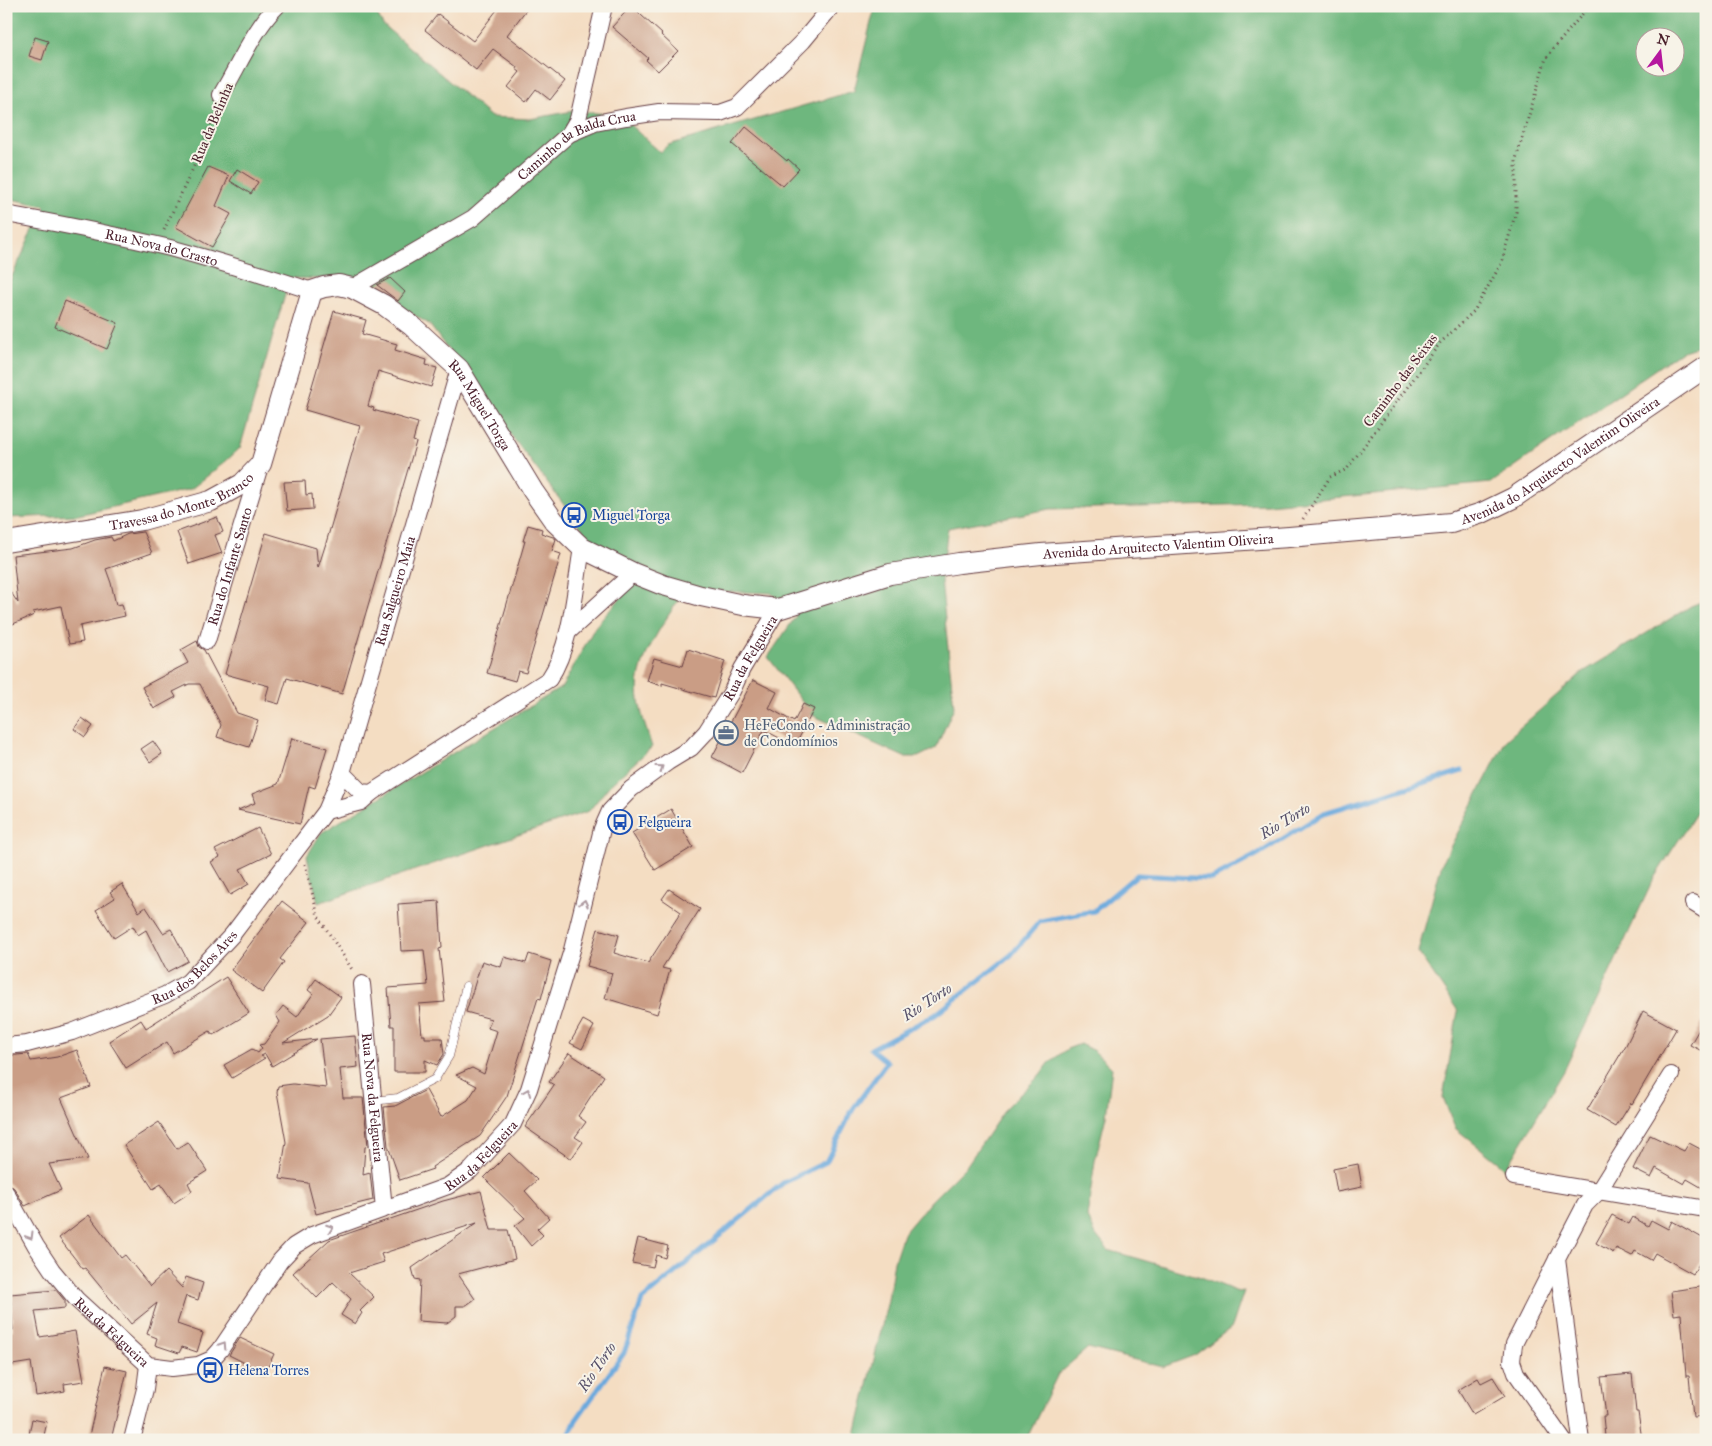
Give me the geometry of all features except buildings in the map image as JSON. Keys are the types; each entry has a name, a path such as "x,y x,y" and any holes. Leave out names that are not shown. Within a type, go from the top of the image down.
{"street":[{"name":"Rua da Belinha","path":"221,95 237,64 277,6"},
{"path":"569,134 578,119 604,6"},
{"name":"Caminho da Balda Crua","path":"352,288 473,218 569,134 595,123 651,113 720,112 737,107 803,41 832,6"},
{"name":"Rua Nova do Crasto","path":"6,214 86,229 158,246 262,275 312,292"},
{"path":"312,292 324,287 339,285 352,288"},
{"name":"Rua Miguel Torga","path":"352,288 384,305 459,369 533,491 554,521 582,548"},
{"name":"Travessa do Monte Branco","path":"6,542 142,520 211,501 242,484 261,464 312,292"},
{"name":"Avenida do Arquitecto Valentim Oliveira","path":"582,548 633,573 663,585 742,605 778,608 890,574 959,563 1041,554 1289,538 1451,523 1482,513 1513,498 1706,367"},
{"name":"Rua Salgueiro Maia","path":"326,811 342,773 459,369"},
{"name":"Rua do Infante Santo","path":"206,641 261,464"},
{"path":"326,811 361,802 371,793 548,679 556,668 568,632 582,548"},
{"path":"568,632 633,573"},
{"name":"Rua da Felgueira","path":"6,1193 36,1246 52,1270 77,1300 148,1365 172,1368 198,1365 212,1359 280,1261 294,1246 312,1235 448,1186 471,1170 514,1124 529,1089 572,950 602,829 610,811 631,789 691,748 706,732 732,691 742,669 778,608"},
{"path":"342,773 361,792 371,793"},
{"name":"Rua dos Belos Ares","path":"6,1046 27,1044 72,1032 165,995 188,982 232,934 326,811"},
{"name":"Rua Nova da Felgueira","path":"362,984 384,1209"},
{"path":"1563,1440 1516,1372 1512,1361 1514,1344 1585,1205 1598,1192 1671,1075"},
{"path":"1514,1177 1706,1209"},
{"path":"1557,1259 1580,1440"},
{"path":"132,1440 148,1365"}],"lane":[{"path":"373,1101 398,1098 435,1079 449,1056 466,986"}],"path":[{"name":"Caminho das Seixas","path":"1289,538 1309,511 1330,477 1348,470 1440,343 1474,311 1502,264 1516,212 1516,160 1546,58 1588,6"},
{"name":"Rua da Belinha","path":"158,246 202,147 221,95"},
{"path":"300,844 318,916 362,984"}],"green space":[{"path":"6,6 372,6 383,25 491,117 530,119 573,111 619,115 660,152 668,145 854,91 875,6 1706,6 1706,344 1680,352 1491,483 1268,504 1050,509 948,528 941,580 954,707 936,748 918,757 904,757 812,715 768,657 796,616 771,593 685,590 651,645 641,668 638,695 652,747 609,786 589,811 318,903 307,856 321,833 562,687 595,627 624,594 630,563 596,547 429,324 374,291 326,279 290,278 240,448 191,489 78,515 6,518 6,289 45,206 6,198"},
{"path":"1706,600 1706,798 1654,878 1564,1071 1506,1169 1455,1128 1443,1097 1458,1011 1418,952 1442,863 1506,740 1583,672 1691,606"},
{"path":"1080,1044 1094,1051 1112,1068 1106,1116 1095,1161 1087,1217 1096,1235 1108,1250 1201,1277 1238,1292 1244,1291 1232,1327 1195,1355 1163,1367 1088,1348 1058,1374 1026,1440 855,1440 888,1300 894,1261 903,1234 932,1200 967,1165 1006,1108 1037,1078 1051,1061 1067,1049"}],"waterway":[{"name":"Rio Torto","path":"567,1440 576,1420 624,1353 642,1300 783,1183 826,1162 853,1109 887,1062 871,1049 935,1015 1011,955 1040,921 1094,911 1137,875 1212,879 1260,853 1324,813 1462,771"}],"place":[{"name":"Miguel Torga","path":"574,515"},
{"name":"HeFeCondo - Administração de Condomínios","path":"726,733"},
{"name":"Felgueira","path":"620,822"},
{"name":"Helena Torres","path":"210,1370"}]}
